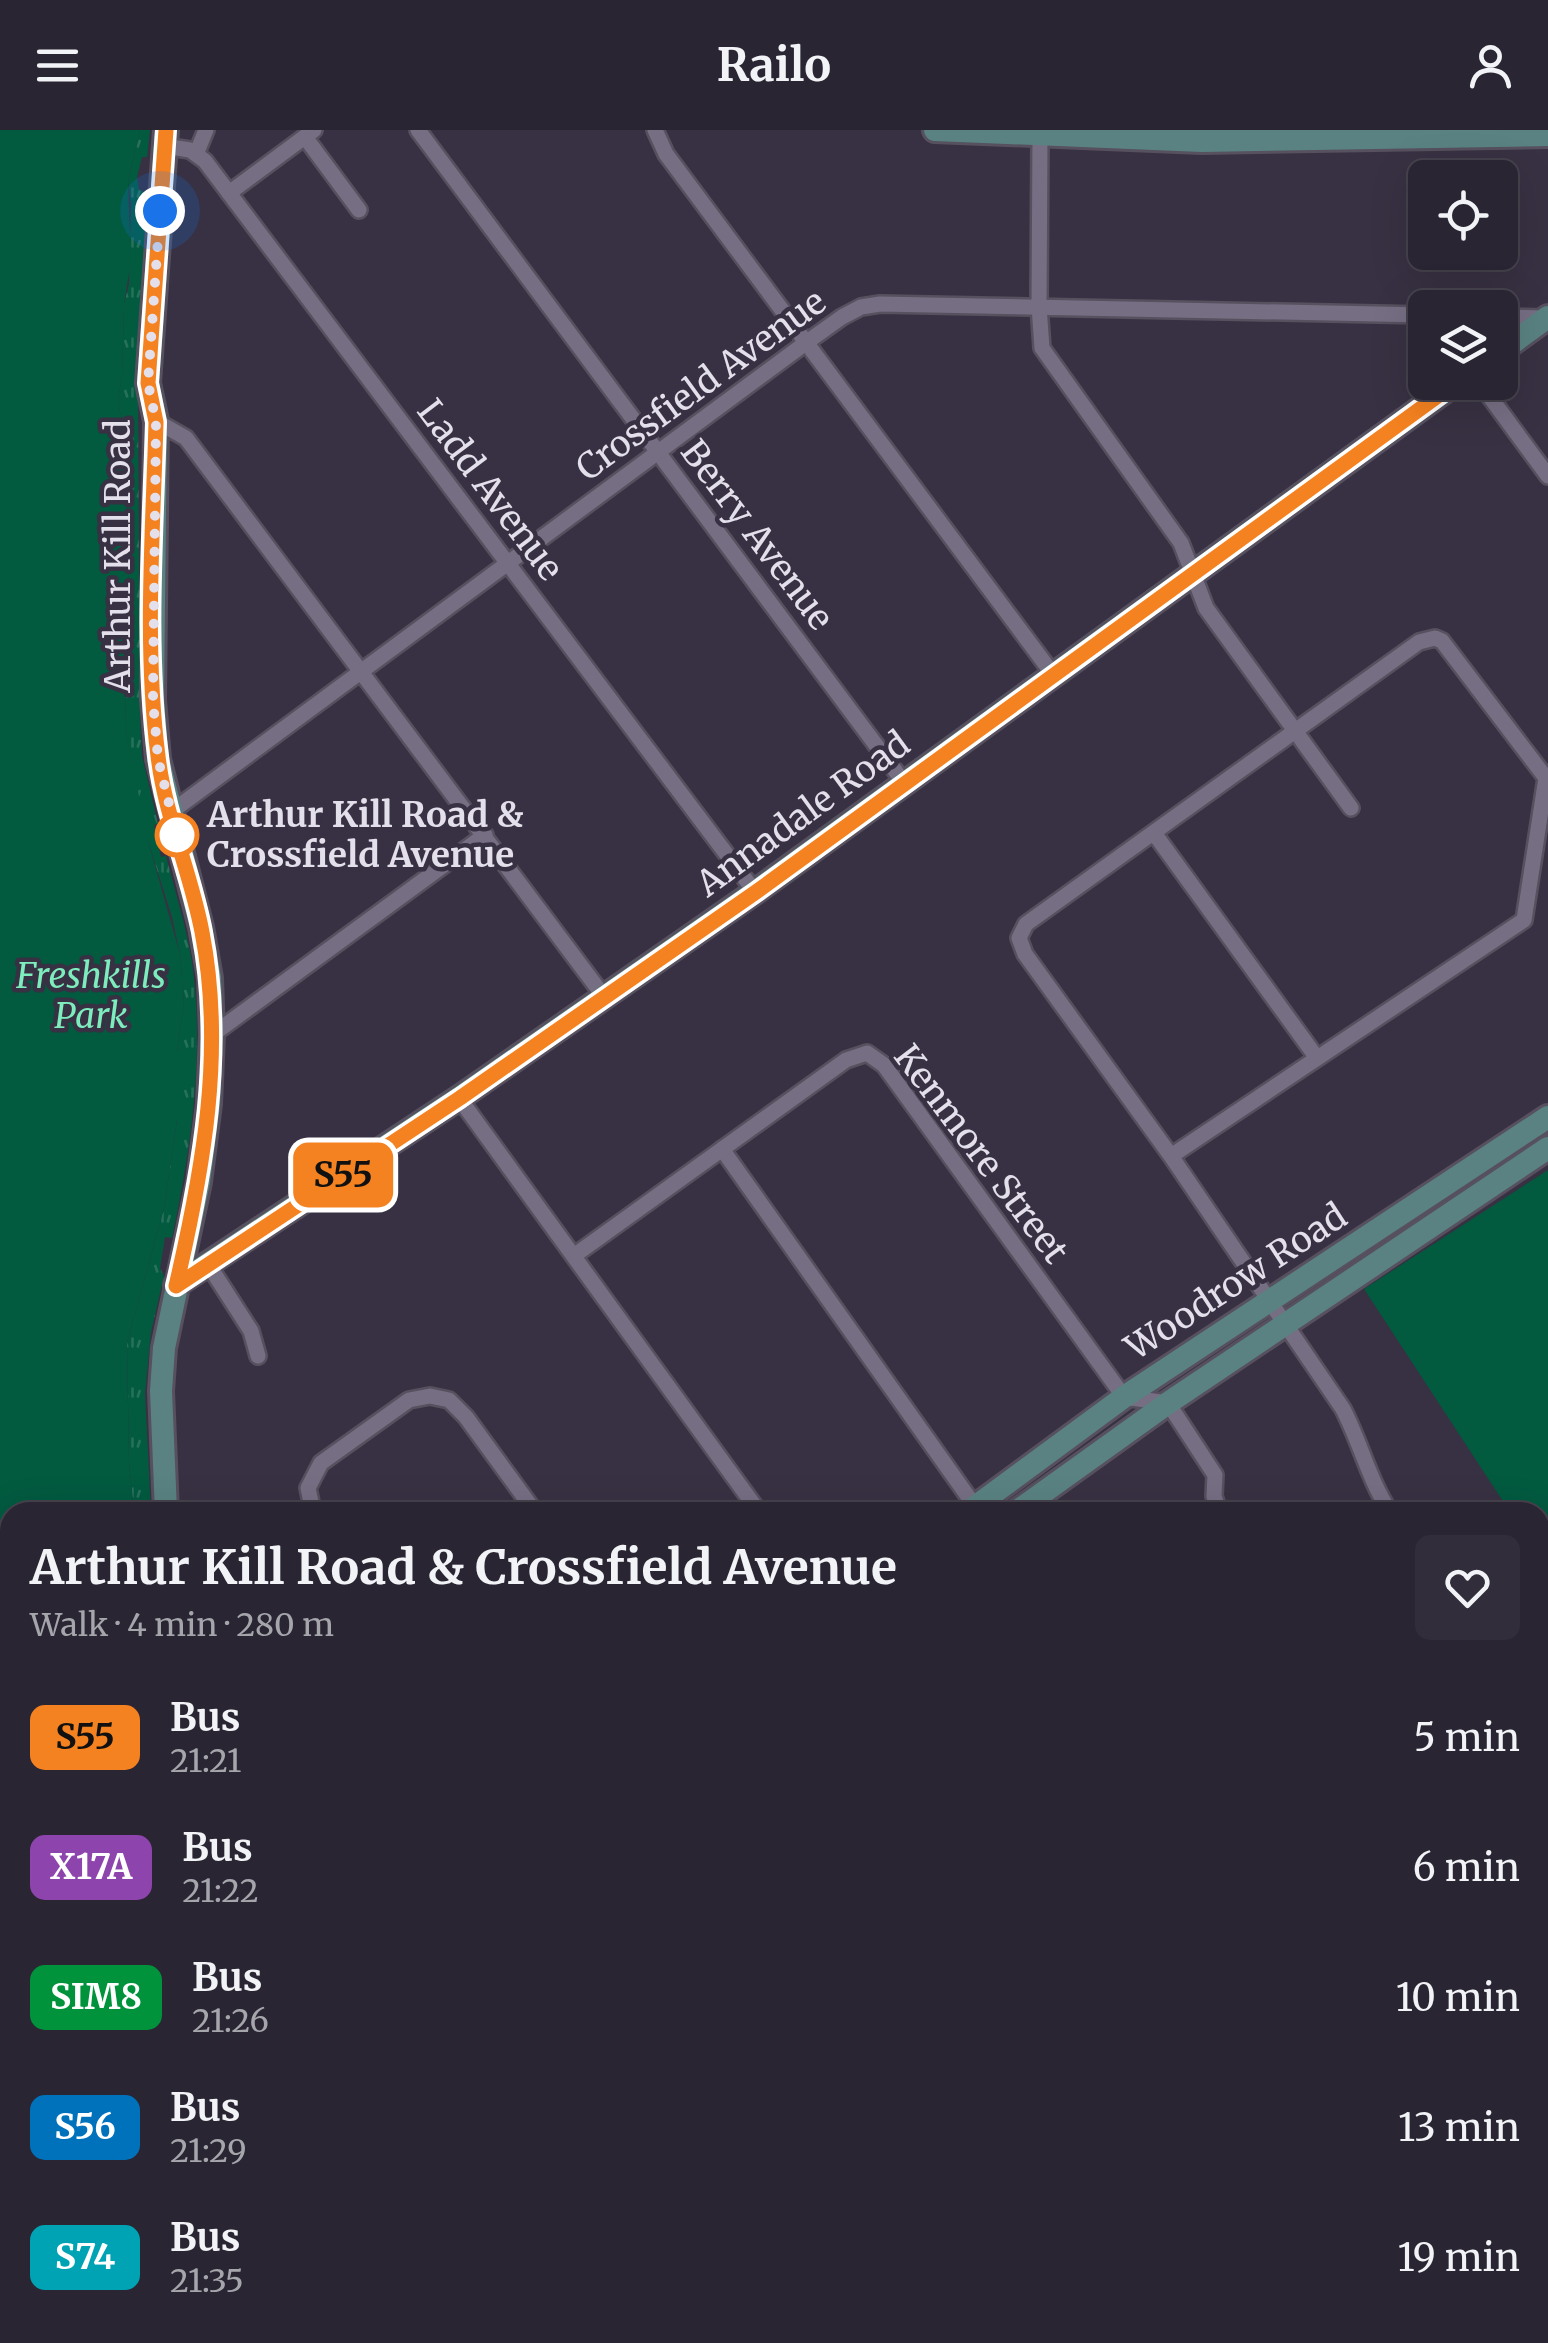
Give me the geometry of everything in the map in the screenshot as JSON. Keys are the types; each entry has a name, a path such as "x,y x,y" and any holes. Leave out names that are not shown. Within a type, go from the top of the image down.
{"street":[{"path":"165,138 197,152 206,130"},
{"name":"Berry Avenue","path":"418,130 905,784"},
{"path":"655,130 666,154 1056,677"},
{"path":"935,130 1284,141 1548,136"},
{"path":"229,193 309,134 359,210"},
{"path":"1040,136 1038,306 1039,338 1046,356 1181,542 1206,608 1351,808"},
{"name":"Arthur Kill Road","path":"165,138 148,383 156,422 153,700 158,759 202,927 210,978 212,1035 200,1182 164,1348 166,1502"},
{"name":"Ladd Avenue","path":"197,152 756,892"},
{"name":"Crossfield Avenue","path":"171,812 807,342 861,307 1038,306 1408,316"},
{"path":"1518,317 1547,318"},
{"path":"1518,339 1547,318"},
{"name":"Annadale Road","path":"176,1286 606,998 1056,677 1433,400"},
{"path":"1493,400 1548,476"},
{"path":"156,422 186,438 606,998"},
{"path":"1171,1156 1524,920 1546,778 1448,646 1435,638 1419,642 1026,924 1019,938 1026,954 1171,1156 1343,1409 1356,1433 1370,1478 1384,1502"},
{"path":"1154,833 1316,1058"},
{"path":"212,1035 485,835"},
{"name":"Kenmore Street","path":"575,1255 846,1060 867,1053 876,1057 1124,1398"},
{"path":"460,1098 752,1502"},
{"name":"Woodrow Road","path":"986,1502 1124,1398 1548,1118"},
{"name":"Woodrow Road","path":"1030,1502 1168,1404 1548,1148"},
{"path":"722,1149 968,1502"},
{"path":"208,1264 251,1331 258,1356"},
{"path":"311,1502 308,1488 321,1464 409,1400 430,1396 449,1400 466,1416 528,1502"},
{"path":"1124,1398 1168,1404 1215,1475 1216,1502"}],"green space":[{"name":"Freshkills Park","path":"0,130 140,130 128,182 131,261 118,401 126,443 129,554 125,727 148,841 180,954 184,1003 177,1051 177,1120 164,1208 127,1343 133,1502 0,1502"},
{"path":"140,130 150,130 147,157 142,157 137,177 139,190 143,191 149,235 138,400 142,756 158,824 154,825 161,857 166,856 190,949 197,1031 194,1101 185,1170 172,1238 165,1237 160,1268 164,1276 151,1332 145,1394 150,1502 133,1502 127,1343 164,1208 177,1120 177,1051 184,1003 172,917 148,841 132,812 135,782 125,727 129,554 126,443 118,401 124,304 129,284 128,182"},
{"path":"1548,1170 1548,1502 1503,1502 1364,1289"}],"bus line":[{"name":"S55","path":"166,130 148,383 156,422 153,700 158,759 202,927 210,978 212,1035 200,1182 176,1286 606,998 1056,677 1433,400"}],"place":[{"name":"Arthur Kill Road & Crossfield Avenue","path":"177,835"}],"route":[{"path":"160,211 148,383 156,422 153,700 158,759 178,840 177,835"}]}
